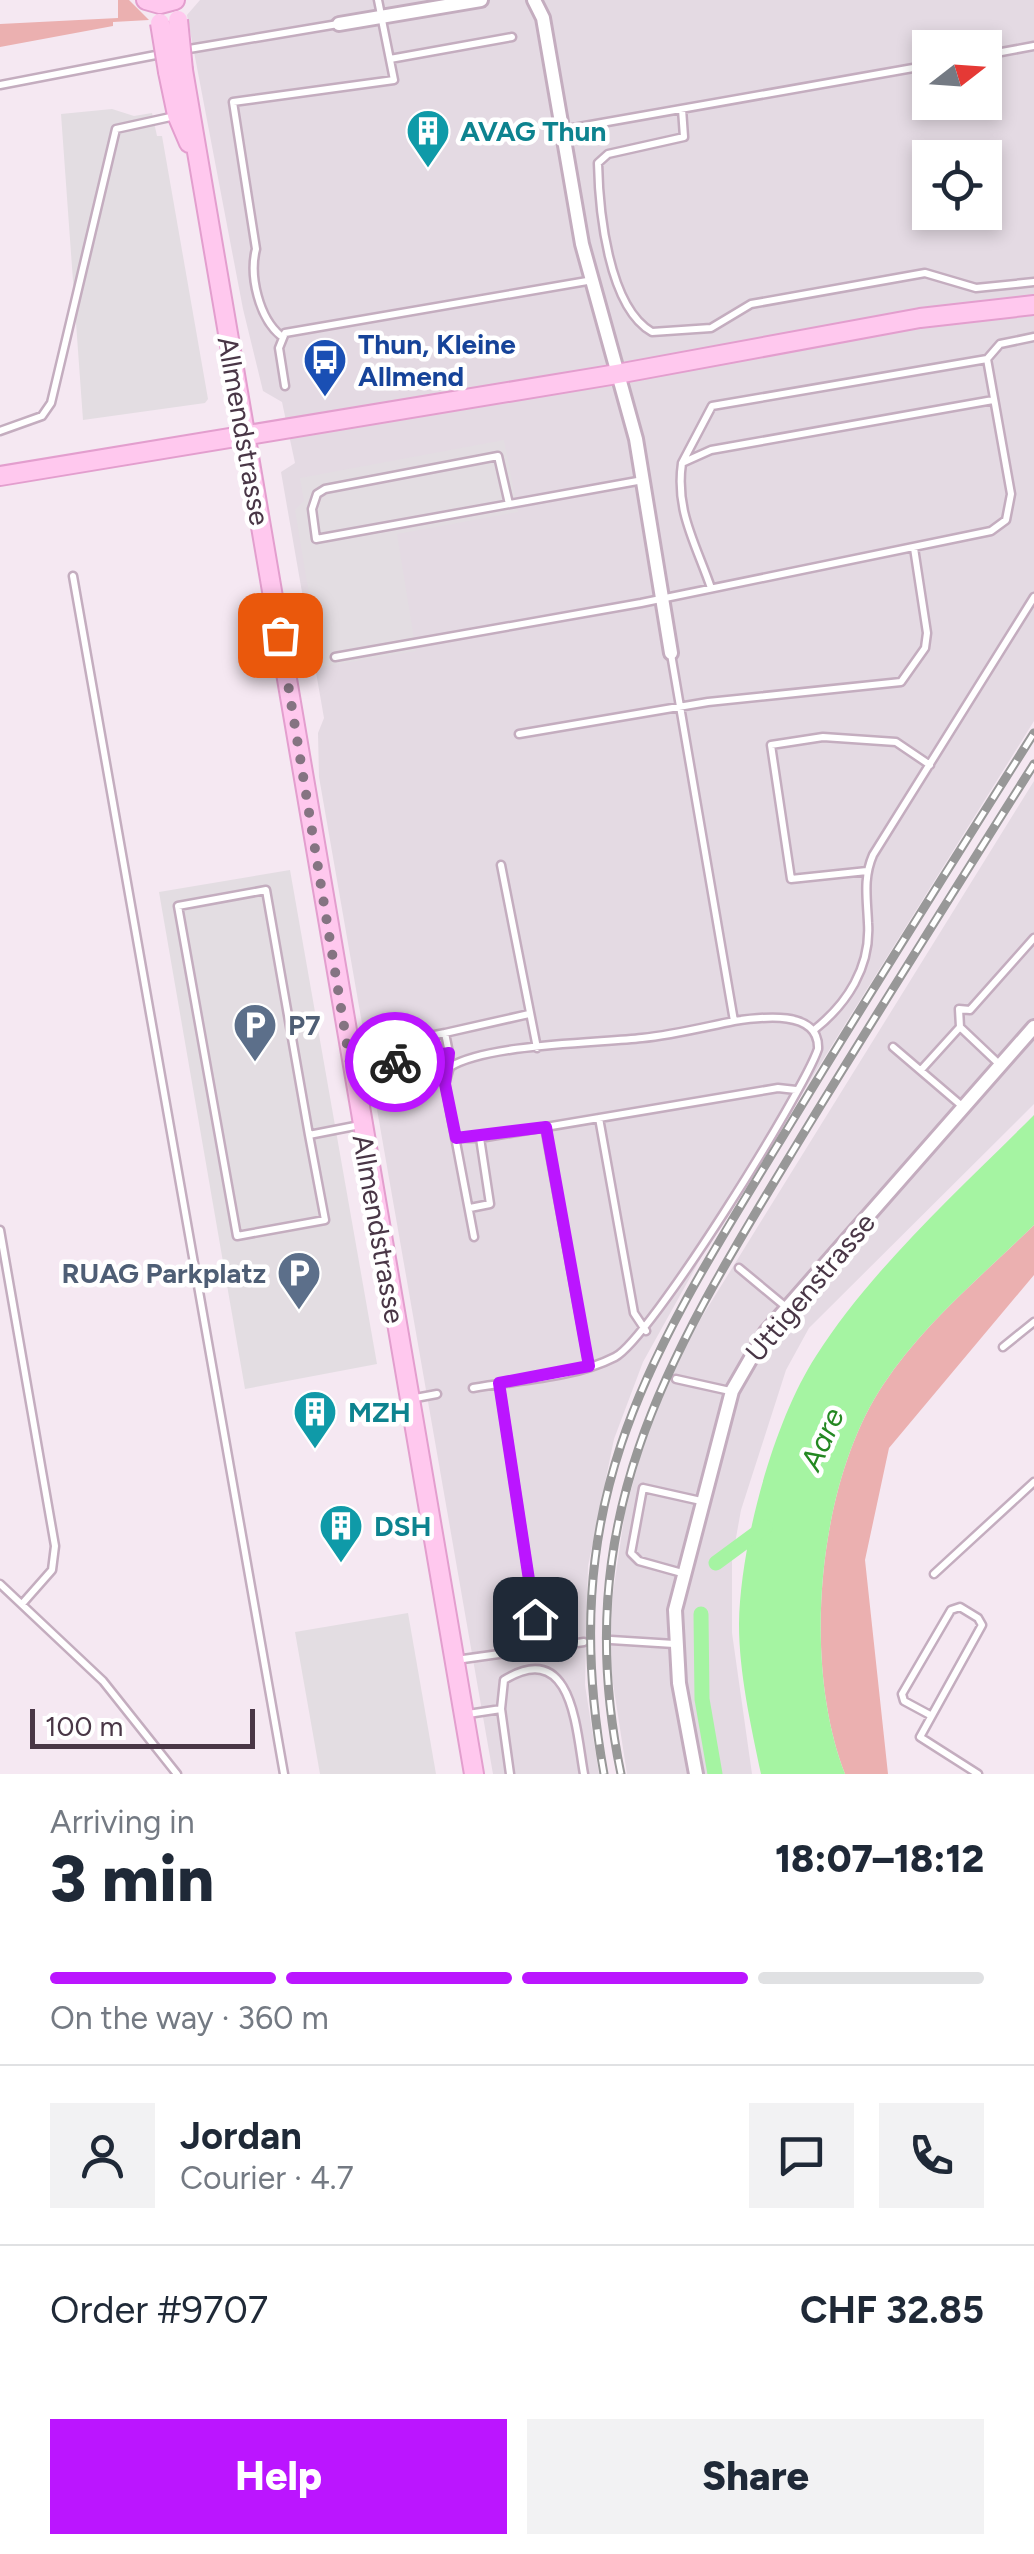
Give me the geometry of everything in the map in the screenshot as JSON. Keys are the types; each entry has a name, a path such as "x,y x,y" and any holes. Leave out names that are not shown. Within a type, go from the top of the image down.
{"main road":[{"path":"147,1 160,4 177,0"},
{"name":"Allmendstrasse","path":"177,0 169,21 176,71 176,116 194,152"},
{"name":"Allmendstrasse","path":"147,1 169,21"},
{"name":"Allmendstrasse","path":"176,71 192,103 194,152 474,1774"},
{"path":"0,476 617,374 920,318 1034,304"}],"street":[{"path":"339,24 481,0"},
{"path":"534,0 543,18 593,280 643,480 671,653"},
{"name":"Uttigenstrasse","path":"696,1774 674,1644 682,1573 732,1391 754,1349 788,1308 1034,1027"}],"lane":[{"path":"282,336 264,317 252,262 256,249 233,102 394,80 378,0"},
{"path":"0,85 339,24"},
{"path":"390,58 512,37"},
{"path":"1002,52 1034,46"},
{"path":"562,130 912,68"},
{"path":"0,431 42,416 52,403 116,129 176,116 192,103"},
{"path":"682,109 684,137 608,154 598,163 612,270 632,314 652,332 711,328 751,304 926,273 976,288 1034,282"},
{"path":"282,336 593,280"},
{"path":"282,336 278,348 285,386"},
{"path":"711,588 700,556 688,539 678,487 682,463 712,406 987,359 1000,344 1034,337"},
{"path":"335,657 980,535 1006,520 1011,494 987,359"},
{"path":"682,463 712,450 993,400"},
{"path":"509,504 498,456 325,490 317,494 312,509 316,539 643,480"},
{"path":"519,734 680,706 902,682 925,648 928,633 914,548"},
{"path":"73,576 284,1774"},
{"path":"814,1030 844,1004 867,951 867,871 1034,597"},
{"path":"671,653 734,1022"},
{"path":"867,871 791,879 771,745 823,737 896,742 930,766"},
{"path":"501,865 537,1048"},
{"path":"266,890 310,1134 325,1220 237,1236 178,906 266,890"},
{"path":"921,1071 960,1027 960,1009 970,1010 1034,938"},
{"path":"350,1060 528,1014"},
{"path":"450,1067 599,1038 646,1038 772,1017 814,1030"},
{"path":"960,1027 1000,1065"},
{"path":"473,1388 589,1366 618,1356 646,1331 796,1090 818,1049 814,1030"},
{"path":"445,1033 450,1067 445,1084 474,1237"},
{"path":"893,1047 963,1107"},
{"path":"350,1060 449,1053"},
{"path":"456,1138 480,1138 778,1088 796,1090"},
{"path":"599,1118 634,1313 646,1331"},
{"path":"310,1134 361,1125"},
{"path":"546,1127 589,1366"},
{"path":"470,1208 490,1204 480,1138"},
{"path":"0,1230 55,1546 52,1570 22,1604"},
{"path":"739,1268 788,1308"},
{"path":"1004,1347 1034,1322"},
{"path":"676,1379 732,1391"},
{"path":"499,1383 535,1619"},
{"path":"409,1400 437,1394"},
{"path":"934,1574 1034,1482"},
{"path":"682,1573 639,1561 631,1553 644,1488 701,1501"},
{"path":"0,1584 103,1681 177,1774"},
{"path":"930,1715 904,1701 902,1694 951,1610 960,1608 978,1618 982,1625 920,1733 922,1741 978,1774"},
{"path":"611,1640 674,1644"},
{"path":"455,1661 584,1642"},
{"path":"510,1774 502,1709 504,1680 516,1672 534,1669 558,1680 568,1690 584,1774"},
{"path":"464,1714 502,1709"}],"shaded area":[{"path":"118,0 129,0 149,20 113,22 113,26 0,47 0,24 118,18"},
{"path":"200,0 1034,0 1034,721 712,1238 643,1362 614,1439 588,1566 585,1685 599,1774 493,1774 319,777 318,733 324,718 281,472 295,463 282,402 263,391 243,309 187,15"},
{"path":"112,109 134,116 152,113 157,136 162,136 208,399 205,403 83,420 61,114"},
{"path":"504,440 518,512 397,534 416,651 321,667 295,510 304,501 300,478"},
{"path":"1034,781 1034,1104 809,1328 786,1370 741,1510 732,1560 732,1633 752,1774 627,1774 610,1664 611,1606 625,1512 646,1435 690,1336"},
{"name":"P7","path":"290,870 377,1364 245,1389 159,892"},
{"path":"1034,1225 1034,1275 889,1448 865,1560 888,1774 845,1774 832,1730 821,1629 823,1575 843,1472 883,1385 916,1341"},
{"path":"408,1613 436,1774 320,1774 295,1632"}],"water":[{"name":"Aare","path":"1034,1115 1034,1225 916,1341 883,1385 843,1472 823,1575 821,1629 832,1730 845,1774 761,1774 741,1661 741,1593 752,1522 786,1415 816,1356 863,1292 918,1230"}],"waterway":[{"path":"716,1563 765,1527"},
{"path":"701,1614 702,1699 715,1774"}],"railway":[{"path":"604,1774 592,1674 592,1585 605,1503 627,1426 659,1352 698,1278 1034,733"},
{"path":"621,1774 608,1679 608,1592 621,1511 644,1434 675,1359 714,1285 1034,764"}],"way so far":[{"path":"280,635 351,1069 395,1062"}],"place":[{"name":"AVAG Thun","path":"428,169"},
{"name":"Thun, Kleine Allmend","path":"325,398"},
{"name":"P7","path":"255,1063"},
{"name":"RUAG Parkplatz","path":"299,1311"},
{"name":"MZH","path":"315,1450"},
{"name":"DSH","path":"341,1564"}],"route":[{"path":"395,1062 449,1053 450,1067 444,1078 456,1138 546,1127 589,1366 499,1383 535,1619"}]}
